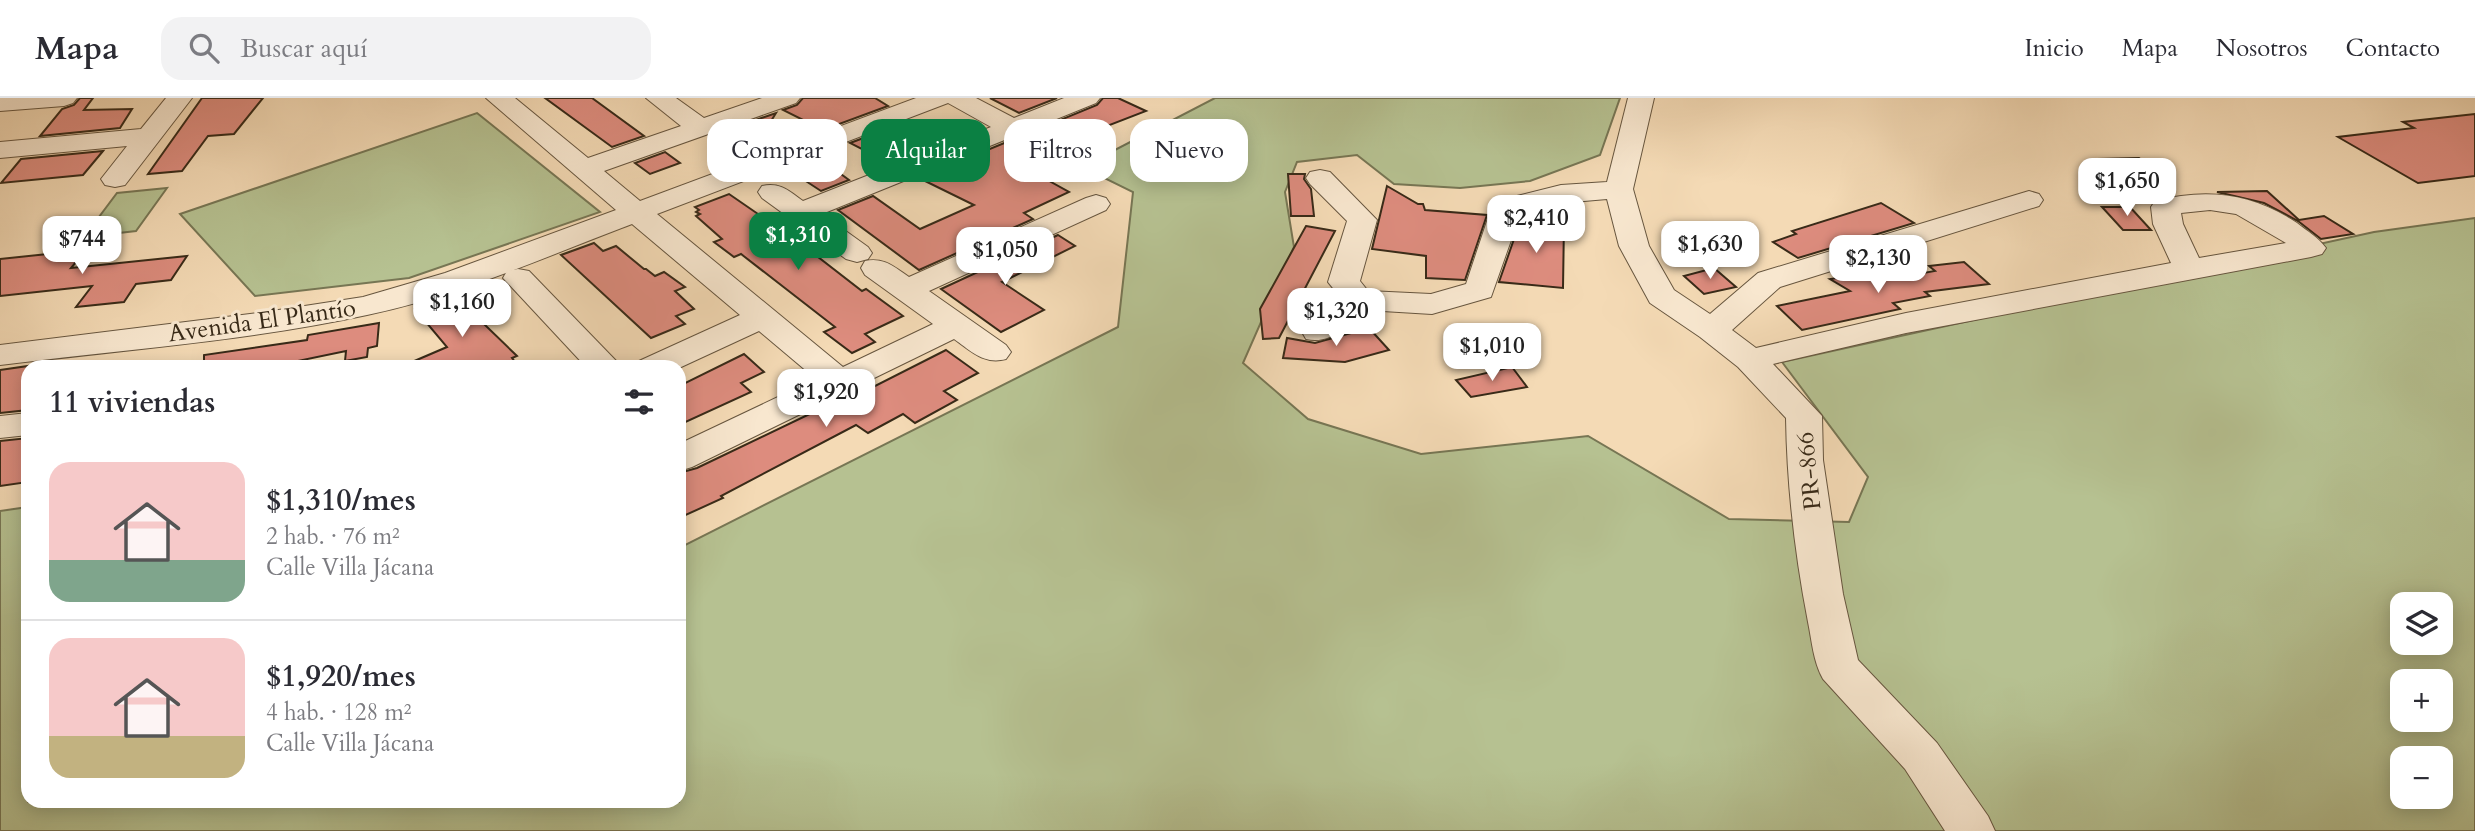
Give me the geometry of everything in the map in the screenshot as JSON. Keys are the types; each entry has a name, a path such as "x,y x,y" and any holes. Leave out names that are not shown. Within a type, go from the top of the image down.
{"street":[{"path":"0,103 64,98"},
{"path":"115,179 180,98"},
{"path":"499,98 839,381"},
{"path":"659,98 701,128"},
{"path":"584,169 787,98"},
{"name":"Avenida El Plantío","path":"0,355 259,323 366,306 647,221 939,98"},
{"path":"957,98 1004,123"},
{"path":"1032,119 1087,98"},
{"name":"PR-866","path":"1641,98 1619,189 1634,246 1661,296 1712,330 1750,360 1804,416 1805,460 1823,594 1838,667 1921,756 1971,831"},
{"path":"801,212 1004,130"},
{"path":"0,150 148,136"},
{"path":"1320,178 1362,220 1344,282 1359,300"},
{"path":"1318,332 1359,300 1432,303 1480,290 1503,218 1511,206 1561,194 1619,189"},
{"path":"772,192 994,352"},
{"path":"1712,330 1769,279 2029,200"},
{"path":"907,290 1097,204"},
{"path":"1750,360 1906,323 2189,269"},
{"path":"518,278 598,360"},
{"path":"669,360 763,317"},
{"path":"686,455 956,326"},
{"path":"0,427 21,425"}],"green space":[{"path":"1215,98 1620,98 1600,155 1530,181 1460,188 1394,184 1357,155 1297,162 1285,192 1294,247 1243,363 1308,419 1421,454 1588,436 1729,519 1849,522 1868,477 1782,362 2374,232 2475,218 2475,831 0,831 0,511 21,508 21,808 686,808 686,544 1118,327 1133,192 1113,182 1116,182 1116,149 1130,142 1130,182 1248,182 1248,119 1175,119"},
{"path":"477,113 600,212 409,278 255,296 180,214"},
{"path":"167,188 136,231 84,237 117,193"}],"building":[{"path":"80,98 93,98 84,110 132,109 120,128 40,136 62,109 74,105"},
{"path":"202,98 263,98 234,134 208,136 182,171 148,174"},
{"path":"545,98 592,98 644,136 612,147"},
{"path":"803,98 875,98 888,106 847,121 847,119 801,119 783,110 797,105"},
{"path":"990,98 1057,98 1019,113"},
{"path":"1103,98 1118,98 1146,111 1116,123 1116,119 1063,119 1097,105"},
{"path":"776,113 772,119 759,119"},
{"path":"2475,114 2475,176 2418,183 2338,137 2414,128 2403,122"},
{"path":"861,139 861,149 850,143"},
{"path":"1004,143 1004,182 1051,182 1069,192 1024,213 1033,219 919,270 838,210 873,196 920,229 974,205 927,182 990,182 990,149"},
{"path":"103,151 83,175 1,183 21,159"},
{"path":"665,152 680,163 650,174 635,163"},
{"path":"2139,158 2164,178 2125,180 2100,159"},
{"path":"1288,174 1305,174 1304,179 1311,189 1314,216 1291,216"},
{"path":"807,182 844,182 821,191"},
{"path":"1387,186 1418,204 1423,204 1425,210 1487,215 1465,280 1426,278 1426,256 1372,249"},
{"path":"2267,191 2299,220 2324,216 2353,234 2321,239 2298,221 2264,203 2217,192"},
{"path":"729,194 800,243 862,291 866,289 903,316 865,334 875,342 852,353 824,332 835,327 741,254 734,257 714,242 722,239 696,216 700,214 695,207"},
{"path":"1881,203 1914,223 1798,258 1773,242 1796,234 1792,231"},
{"path":"2102,207 2130,207 2151,230 2123,230"},
{"path":"1521,219 1564,223 1563,288 1499,282"},
{"path":"1306,226 1335,231 1279,338 1263,339 1260,309"},
{"path":"1058,235 1075,246 1002,282 1044,310 1001,332 941,289"},
{"path":"594,243 603,251 616,246 655,276 664,272 685,287 675,291 694,309 676,316 685,324 651,338 561,255"},
{"path":"86,250 71,268 187,256 171,280 136,284 124,302 76,307 92,286 0,296 0,259"},
{"path":"1964,262 1989,284 1925,292 1930,296 1893,303 1900,309 1802,330 1777,306 1850,291 1830,279 1866,274 1873,282 1935,271 1929,266"},
{"path":"1714,268 1736,287 1704,294 1684,276"},
{"path":"454,295 517,356 512,358 514,360 417,360 447,347 415,309"},
{"path":"379,323 377,346 368,348 367,357 345,360 346,351 302,360 204,360 204,355 307,340 308,335"},
{"path":"1369,328 1389,350 1345,362 1283,358 1287,338 1315,343"},
{"path":"946,350 978,373 944,391 957,400 915,423 903,414 868,433 856,425 721,496 723,498 686,515 686,471 820,409 828,416 872,392 869,389"},
{"path":"744,354 764,372 741,383 751,392 686,422 686,383"},
{"path":"21,367 21,411 0,413 0,370"},
{"path":"1512,367 1527,387 1471,397 1456,380"},
{"path":"21,439 21,483 0,486 0,441"}]}
